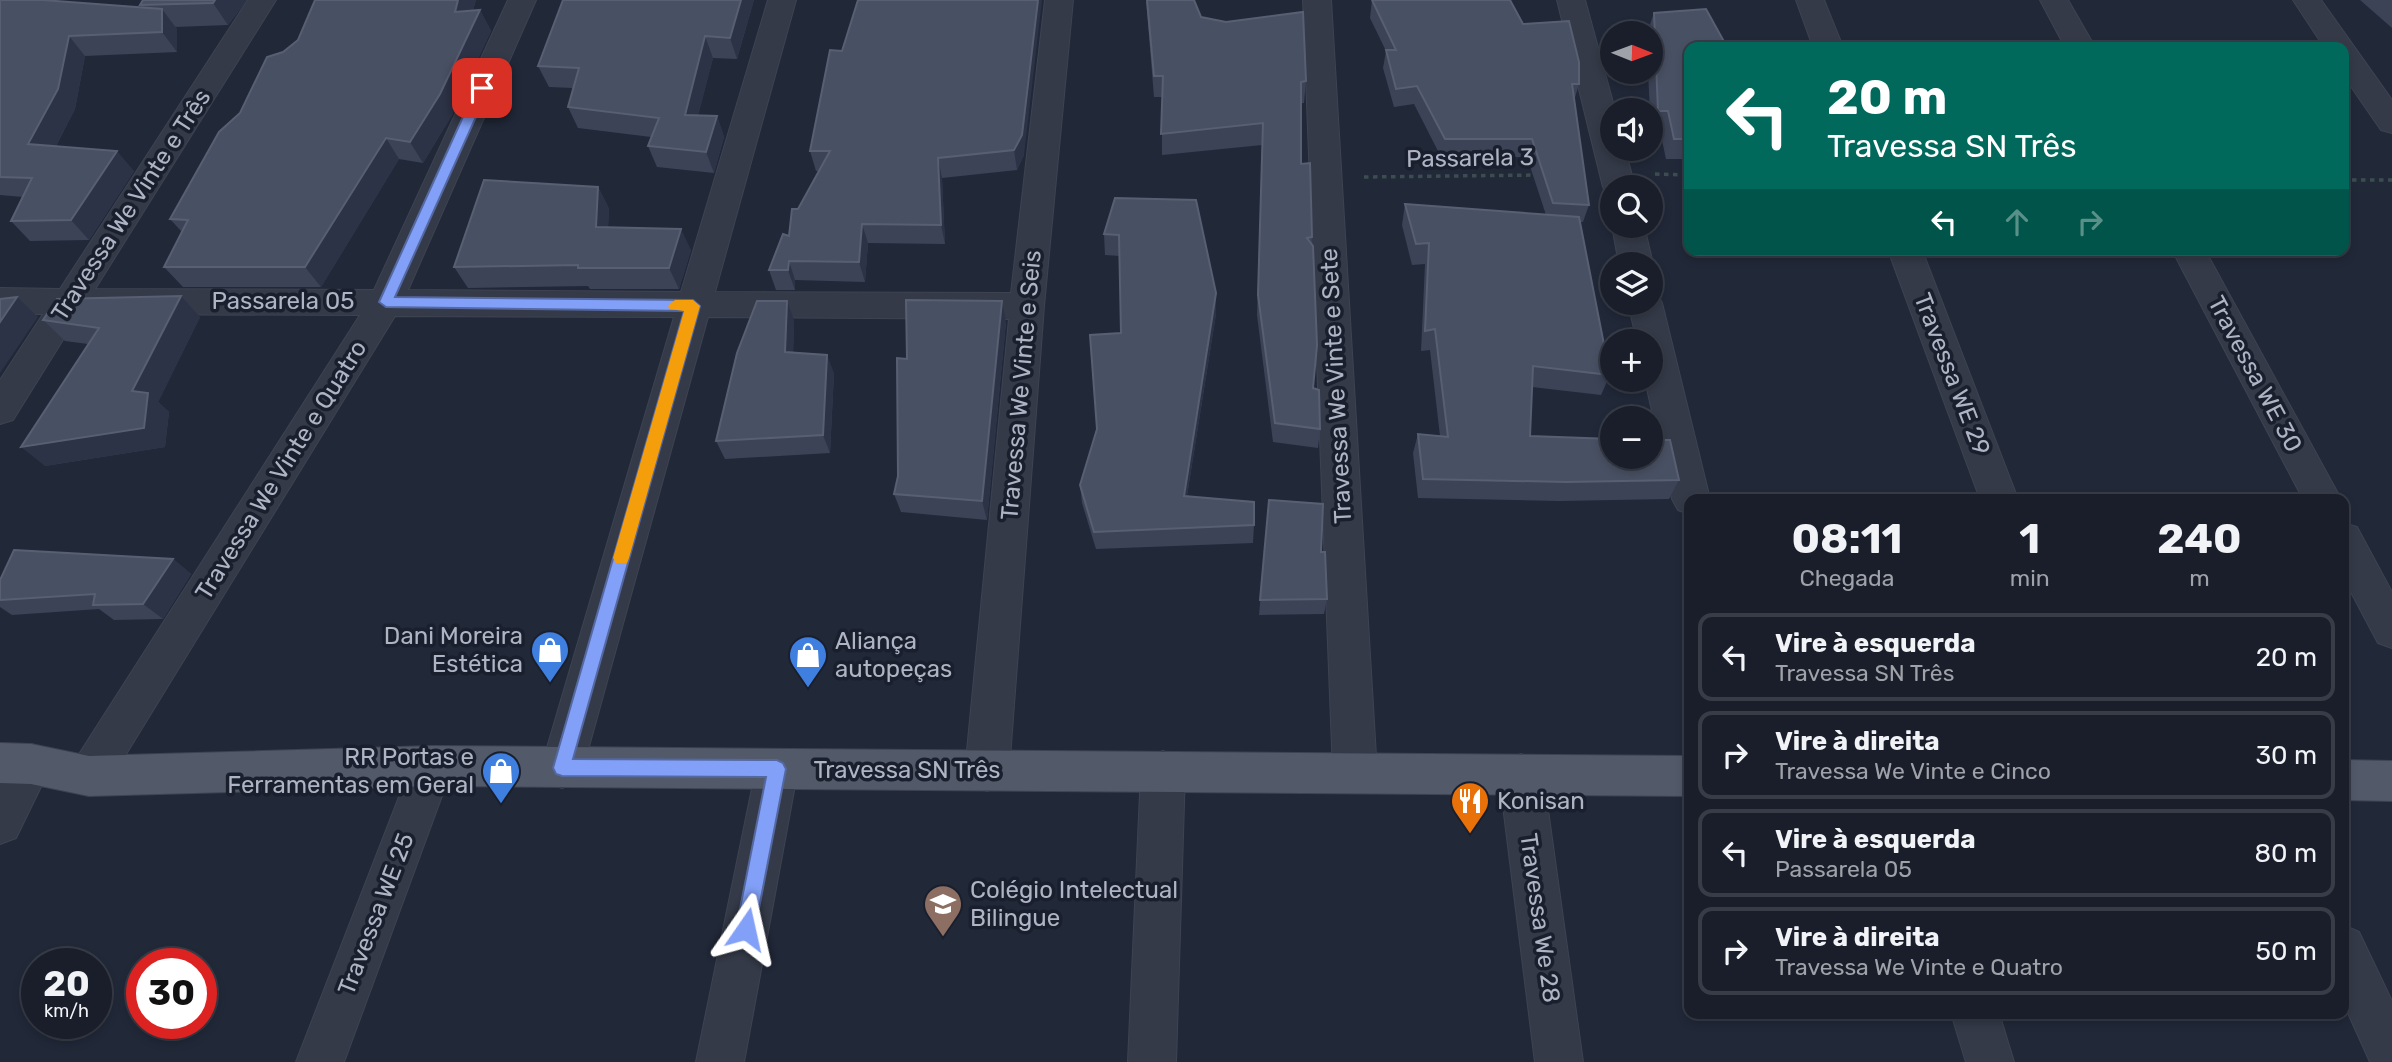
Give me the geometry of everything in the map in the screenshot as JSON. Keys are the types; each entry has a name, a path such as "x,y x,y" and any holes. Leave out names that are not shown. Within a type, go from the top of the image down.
{"main road":[{"name":"Travessa SN Três","path":"16,763 89,776 432,765 1684,776"},
{"path":"2349,780 2392,781"}],"street":[{"name":"Travessa We Vinte e Três","path":"0,410 262,0"},
{"name":"Travessa We Vinte e Quatro","path":"89,776 386,302 522,0"},
{"path":"562,768 782,0"},
{"name":"Travessa We Vinte e Seis","path":"987,771 1027,306 1059,0"},
{"name":"Travessa We Vinte e Sete","path":"1317,0 1355,773"},
{"path":"1571,0 1616,175"},
{"path":"1810,0 1826,42"},
{"path":"2054,0 2077,42"},
{"path":"2306,0 2335,42"},
{"path":"2349,62 2392,123"},
{"name":"Travessa WE 29","path":"1907,256 1997,494"},
{"name":"Travessa WE 30","path":"2192,256 2319,494"},
{"name":"Passarela 05","path":"0,301 1027,306"},
{"path":"1648,315 1689,494"},
{"path":"2349,550 2392,631"},
{"path":"0,823 16,763"},
{"name":"Travessa WE 25","path":"320,1062 432,765"},
{"path":"720,1062 777,769"},
{"path":"1153,1062 1163,771"},
{"name":"Travessa We 28","path":"1521,774 1559,1062"},
{"path":"2349,961 2392,1055"},
{"path":"1977,1019 1990,1062"}],"path":[{"name":"Passarela 3","path":"1326,177 1547,175"},
{"path":"2349,180 2392,180"}],"building":[{"path":"0,0 43,0 162,9 162,32 69,36 58,89 28,144 117,151 71,220 11,221 32,178 0,177"},
{"path":"143,0 215,0 213,3 140,5"},
{"path":"315,0 458,0 455,12 480,10 440,94 410,142 386,138 305,267 164,267 188,220 170,219 219,132 240,113 267,57 283,52 298,40"},
{"path":"563,0 741,0 730,38 705,36 685,115 717,116 706,152 648,146 659,118 568,107 579,68 538,66"},
{"path":"858,0 1038,0 1022,135 1014,150 938,158 941,225 862,224 859,262 789,261 788,270 769,270 783,234 789,236 792,209 798,209 830,151 810,151 830,50 842,51"},
{"path":"1147,0 1194,0 1201,17 1226,22 1303,12 1306,81 1301,82 1301,164 1310,163 1312,237 1307,238 1313,246 1317,345 1313,388 1319,390 1320,429 1275,423 1258,295 1263,123 1161,134 1163,76 1154,76"},
{"path":"1372,0 1510,0 1523,24 1569,21 1579,62 1579,84 1572,84 1589,205 1553,203 1532,139 1445,139 1417,86 1396,89 1386,50 1396,50"},
{"path":"1706,9 1724,42 1684,42 1684,139 1674,139 1668,111 1663,111 1663,98 1657,98 1657,84 1663,84 1663,21 1654,21 1654,13"},
{"path":"484,180 598,187 596,227 681,229 669,268 578,268 578,265 454,267"},
{"path":"1115,198 1196,200 1216,293 1184,496 1254,502 1254,525 1094,532 1080,485 1097,429 1090,335 1121,333 1119,235 1104,234"},
{"path":"1405,204 1579,217 1601,329 1600,374 1533,366 1530,436 1600,439 1600,469 1663,469 1663,440 1670,440 1679,480 1566,482 1423,479 1418,434 1448,437 1435,329 1425,331 1429,243 1416,244"},
{"path":"181,296 132,391 148,393 144,428 21,447 99,328 43,320 57,299"},
{"path":"17,297 0,322 0,299"},
{"path":"906,300 1002,301 982,501 894,494 898,476 897,358 907,359"},
{"path":"757,301 787,301 785,352 827,355 823,435 716,441 737,353"},
{"path":"1269,500 1323,504 1321,552 1325,552 1327,599 1260,600"},
{"path":"14,550 173,559 143,604 93,605 95,594 0,600 0,580"}],"slow traffic":[{"path":"621,558 693,306 675,306"}],"place":[{"name":"Dani Moreira Estética","path":"550,684"},
{"name":"Aliança autopeças","path":"808,689"},
{"name":"RR Portas e Ferramentas em Geral","path":"501,805"},
{"name":"Konisan","path":"1470,835"},
{"name":"Colégio Intelectual Bilingue","path":"943,938"}],"route":[{"path":"482,88 386,302 693,306 562,768 777,769 746,929"}]}
